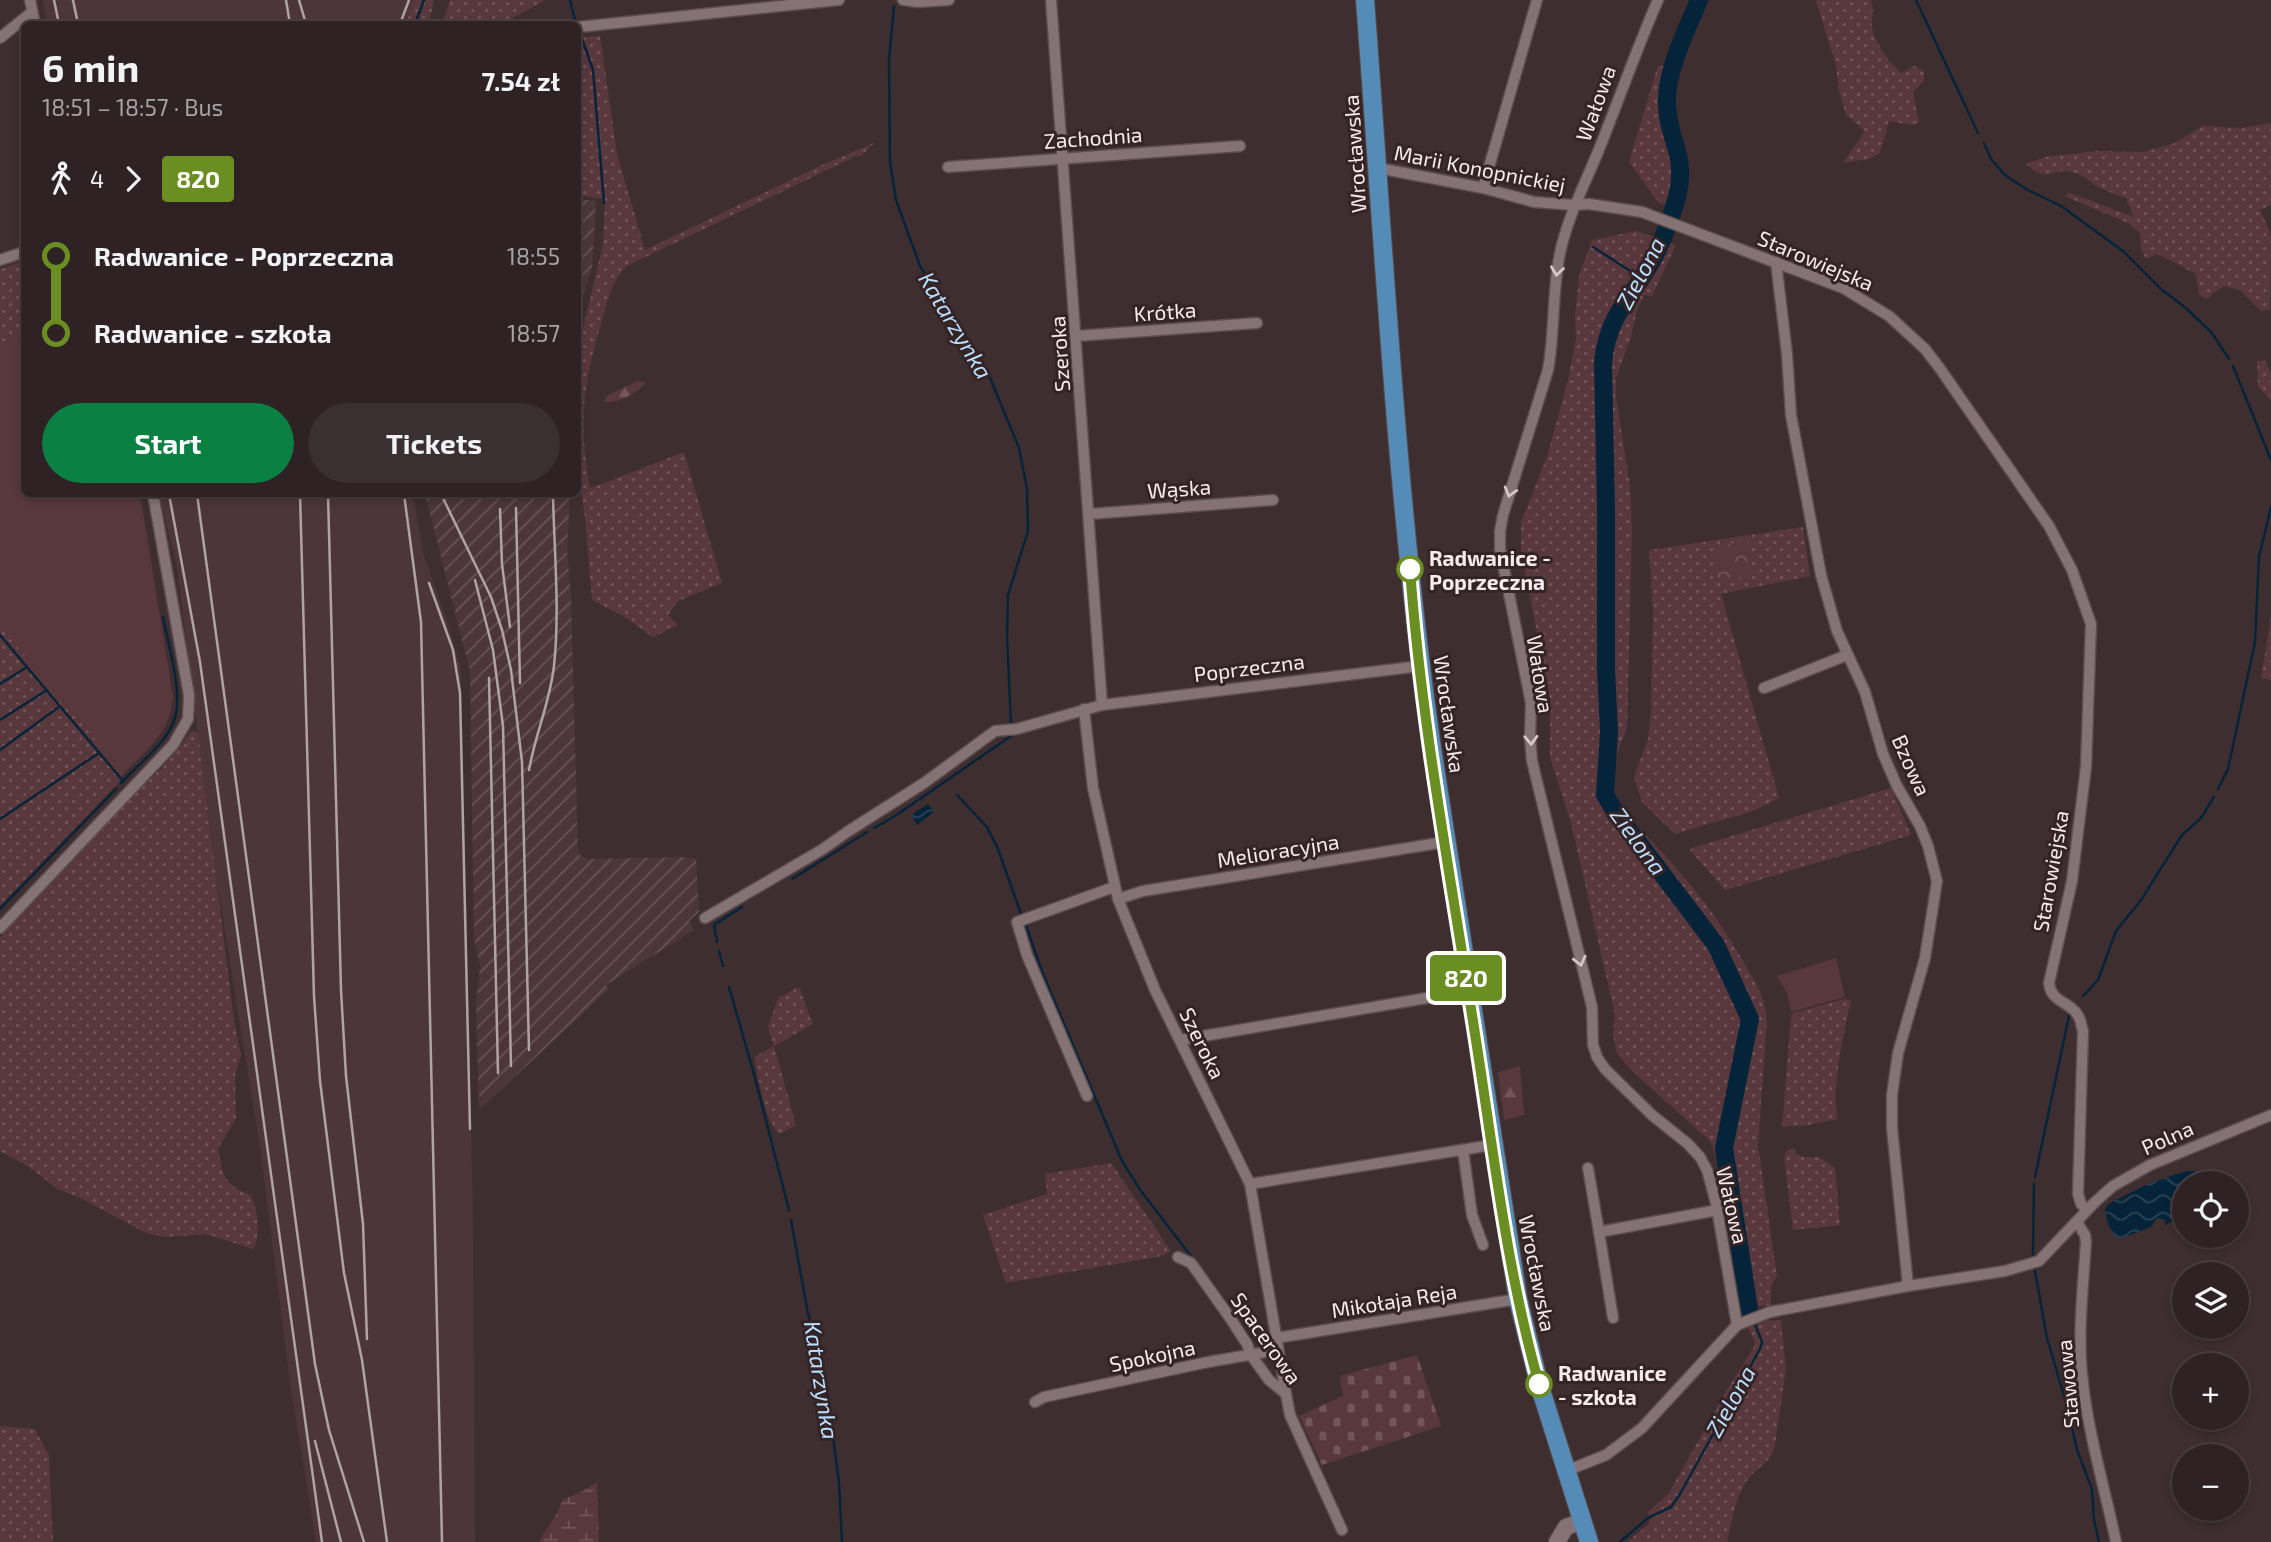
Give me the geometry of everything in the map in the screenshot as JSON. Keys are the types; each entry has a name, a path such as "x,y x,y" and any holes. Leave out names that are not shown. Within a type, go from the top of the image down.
{"main road":[{"name":"Wrocławska","path":"1365,0 1404,509 1420,666 1468,991 1518,1298 1526,1338 1583,1521"},
{"path":"1583,1521 1589,1542"}],"street":[{"path":"30,0 34,21"},
{"path":"581,27 839,0"},
{"path":"904,0 949,0"},
{"name":"Szeroka","path":"1051,0 1102,705"},
{"path":"1483,188 1536,0"},
{"name":"Wałowa","path":"1658,0 1636,47 1607,130 1574,205 1560,254 1548,370 1503,514 1500,549 1531,703 1532,761 1592,1007 1593,1045 1605,1069 1700,1157 1707,1170 1741,1323"},
{"path":"0,38 32,12"},
{"name":"Zachodnia","path":"948,167 1240,146"},
{"name":"Marii Konopnickiej","path":"1377,168 1483,188 1534,202 1574,205"},
{"name":"Starowiejska","path":"1574,205 1589,204 1656,217 1860,296 1898,323 1941,370 2049,526 2072,570 2088,612 2091,636 2086,767 2072,881 2049,983 2055,998 2076,1011 2083,1031 2078,1194 2081,1204 2087,1210"},
{"path":"0,260 21,253"},
{"name":"Bzowa","path":"1776,262 1791,415 1821,575 1834,622 1866,692 1889,769 1928,846 1937,881 1925,958 1898,1053 1892,1095 1892,1128 1908,1286"},
{"name":"Krótka","path":"1076,336 1257,323"},
{"path":"0,928 173,746 188,719 189,695 154,497"},
{"name":"Wąska","path":"1089,514 1273,500"},
{"path":"1764,688 1847,655"},
{"name":"Poprzeczna","path":"705,918 823,849 924,783 995,732 1017,729 1102,705 1420,666"},
{"name":"Szeroka","path":"1084,709 1093,788 1118,899 1149,976 1250,1184 1286,1394"},
{"name":"Melioracyjna","path":"1118,899 1143,891 1446,842"},
{"path":"1087,1096 1027,955 1017,922 1114,887"},
{"path":"1180,1040 1468,991"},
{"name":"Polna","path":"2087,1210 2113,1186 2129,1176 2254,1120 2271,1115"},
{"path":"1250,1184 1492,1145"},
{"path":"1462,1150 1472,1214 1482,1245"},
{"path":"1588,1168 1613,1318"},
{"path":"1599,1233 1717,1207"},
{"path":"1566,1471 1605,1455 1642,1428 1741,1323 1756,1315 1908,1286 2005,1271 2039,1261 2087,1210"},
{"name":"Stawowa","path":"2077,1222 2085,1234 2086,1242 2082,1382 2094,1451 2116,1542"},
{"name":"Spacerowa","path":"1178,1257 1191,1263 1269,1380 1286,1394 1290,1415 1342,1530"},
{"name":"Mikołaja Reja","path":"1276,1338 1518,1298"},
{"name":"Spokojna","path":"1035,1402 1044,1397 1278,1350"},
{"path":"1557,1542 1566,1527 1583,1521"}],"shaded area":[{"path":"43,0 414,0 406,21 46,21"},
{"path":"581,199 596,201 592,269 581,300"},
{"path":"160,497 414,497 423,552 461,669 473,1220 475,1542 316,1542 291,1390 260,1147 215,870 177,567"},
{"path":"426,497 570,497 567,552 571,596 578,854 587,859 696,859 699,912 689,921 694,930 606,985 608,990 479,1110 476,1002 480,966 474,938 470,671"}],"green space":[{"path":"414,0 434,0 430,21 406,21"},
{"path":"450,0 545,0 507,21 443,21"},
{"path":"1816,0 1871,0 1873,29 1887,58 1902,73 1914,66 1924,71 1924,81 1913,92 1919,123 1912,125 1889,121 1880,153 1869,159 1843,163 1865,131 1846,115 1836,66"},
{"path":"600,36 617,154 645,250 874,143 861,156 856,156 627,266 613,285 590,365 584,403 584,441 589,483 591,488 684,452 722,583 678,601 668,615 678,625 653,637 623,616 592,600 581,488 581,337 603,245 605,199 581,195 581,38"},
{"path":"1658,65 1668,68 1662,111 1677,171 1675,191 1667,205 1659,203 1629,162"},
{"path":"2271,123 2271,205 2260,210 2271,234 2270,309 2261,311 2240,290 2223,286 2206,299 2199,294 2196,274 2158,254 2146,259 2141,249 2140,233 2128,223 2064,196 2070,193 2134,217 2126,198 2100,188 2076,173 2065,171 2045,174 2026,164 2046,157 2098,151 2143,152 2175,143 2202,126 2241,128"},
{"path":"1637,231 1676,245 1652,296 1644,295 1637,310 1631,337 1616,378 1616,397 1630,486 1632,530 1627,728 1613,764 1613,795 1621,810 1702,899 1730,939 1764,1003 1767,1019 1758,1145 1777,1276 1771,1286 1771,1305 1742,1308 1717,1160 1710,1141 1632,1071 1617,1053 1613,1036 1615,1015 1611,997 1571,823 1550,758 1550,698 1521,551 1521,522 1547,457 1568,380 1576,339 1579,276 1592,240"},
{"path":"21,262 21,337 0,348 0,269"},
{"path":"21,337 21,497 140,497 173,696 163,730 124,773 0,626 0,348"},
{"path":"2257,361 2265,361 2271,373 2271,401 2258,386"},
{"path":"638,381 646,383 632,395 621,400 603,402 608,395"},
{"path":"1803,527 1810,576 1721,594 1779,798 1753,811 1675,834 1642,802 1634,777 1648,739 1651,714 1653,613 1649,550"},
{"path":"1747,540 1753,575 1719,582 1713,547"},
{"path":"2271,616 2271,680 2261,678"},
{"path":"0,626 124,773 121,780 0,905"},
{"path":"193,730 198,734 234,1021 241,1056 235,1075 236,1119 218,1148 226,1178 235,1187 251,1195 258,1229 253,1249 206,1234 167,1237 146,1233 56,1188 29,1167 0,1151 0,937 116,811 163,767"},
{"path":"1891,788 1911,835 1725,890 1689,849"},
{"path":"1836,958 1845,997 1791,1012 1787,993 1777,976"},
{"path":"799,987 813,1024 774,1046 768,1027 778,998"},
{"path":"1844,999 1851,1000 1837,1074 1837,1119 1782,1127 1791,1016 1793,1013"},
{"path":"774,1046 796,1125 779,1134 769,1119 754,1057"},
{"path":"1520,1066 1524,1115 1504,1120 1498,1072"},
{"path":"1794,1148 1795,1153 1803,1157 1819,1157 1835,1168 1840,1225 1793,1230 1784,1157 1787,1150"},
{"path":"1111,1163 1171,1251 1162,1256 1006,1283 983,1215 1047,1194 1045,1174"},
{"path":"1781,1320 1786,1369 1775,1445 1767,1461 1752,1474 1740,1493 1727,1542 1627,1542 1650,1523 1648,1512 1669,1493 1723,1396 1754,1347 1754,1340 1748,1328 1759,1321"},
{"path":"1417,1355 1441,1426 1322,1465 1299,1416 1343,1396 1340,1376"},
{"path":"0,1426 35,1429 49,1456 53,1542 0,1542"},
{"path":"597,1482 599,1542 539,1542 562,1500"}],"water":[{"path":"928,804 934,812 917,825 911,815"},
{"path":"2172,1176 2172,1222 2165,1225 2165,1220 2157,1218 2151,1227 2117,1238 2110,1228 2105,1208 2150,1183"}],"waterway":[{"path":"416,21 424,0"},
{"path":"570,0 575,20"},
{"name":"Zielona","path":"1699,0 1678,50 1668,90 1668,115 1680,169 1677,197 1656,254 1613,323 1603,362 1609,732 1605,795 1716,945 1750,1019 1724,1148 1749,1309"},
{"path":"1916,0 1978,133"},
{"name":"Katarzynka","path":"894,6 889,59 890,162 896,200 920,266 986,368 1019,448 1027,489 1028,531 1008,595 1011,724"},
{"path":"581,36 593,70 604,203"},
{"path":"1984,143 1991,159 2005,175 2061,206 2123,251 2161,289 2212,333 2229,359"},
{"path":"1593,247 1641,278"},
{"path":"2233,366 2271,460"},
{"path":"2218,789 2228,769 2255,642 2259,557 2271,507"},
{"path":"121,783 158,746 170,730 177,710 176,684 163,617"},
{"path":"0,635 123,781"},
{"path":"0,684 27,667"},
{"path":"0,720 47,690"},
{"path":"0,750 59,707"},
{"name":"Katarzynka","path":"874,828 1011,736"},
{"path":"0,819 99,753"},
{"path":"0,909 116,789"},
{"path":"957,795 987,827 998,849 1021,914"},
{"path":"2083,996 2098,980 2116,931 2141,900 2182,835 2201,818 2214,797"},
{"name":"Katarzynka","path":"792,879 867,832"},
{"name":"Katarzynka","path":"717,942 714,925 742,907"},
{"path":"1026,926 1043,974 1122,1161 1141,1191 1194,1260"},
{"name":"Katarzynka","path":"719,951 723,966"},
{"name":"Katarzynka","path":"729,987 789,1210"},
{"path":"2035,1177 2069,1016"},
{"path":"2033,1255 2034,1184"},
{"name":"Katarzynka","path":"791,1220 808,1314 820,1348 839,1482 842,1542"},
{"path":"2035,1271 2047,1338 2077,1450 2092,1489 2099,1542"},
{"path":"1209,1279 1217,1291"},
{"name":"Zielona","path":"1620,1542 1648,1518 1671,1507 1680,1494 1760,1349 1762,1342 1754,1322"},
{"path":"1241,1325 1253,1343"}],"railway":[{"path":"54,0 58,21"},
{"path":"73,0 77,21"},
{"path":"286,0 290,21"},
{"path":"299,0 305,21"},
{"path":"401,21 409,0"},
{"path":"170,497 200,662 322,1542"},
{"path":"197,497 315,1364 329,1430 364,1542"},
{"path":"300,497 314,996 320,1081 344,1273 362,1360 387,1542"},
{"path":"328,497 341,990 346,1076 363,1224 367,1339"},
{"path":"404,497 421,622 442,1542"},
{"path":"442,497 491,597 511,670 522,762 529,1050"},
{"path":"529,770 549,693 556,645 553,497"},
{"path":"516,508 520,683"},
{"path":"500,509 502,564 510,627"},
{"path":"475,580 493,650 503,726 511,1066"},
{"path":"429,583 453,650 460,693 470,1129"},
{"path":"489,678 498,1073"},
{"path":"315,1441 341,1542"}],"bus line":[{"name":"820","path":"1410,569 1429,730 1494,1156 1518,1298 1539,1384"}],"place":[{"name":"Radwanice - Poprzeczna","path":"1410,569"},
{"name":"Radwanice - szkoła","path":"1539,1384"}]}
